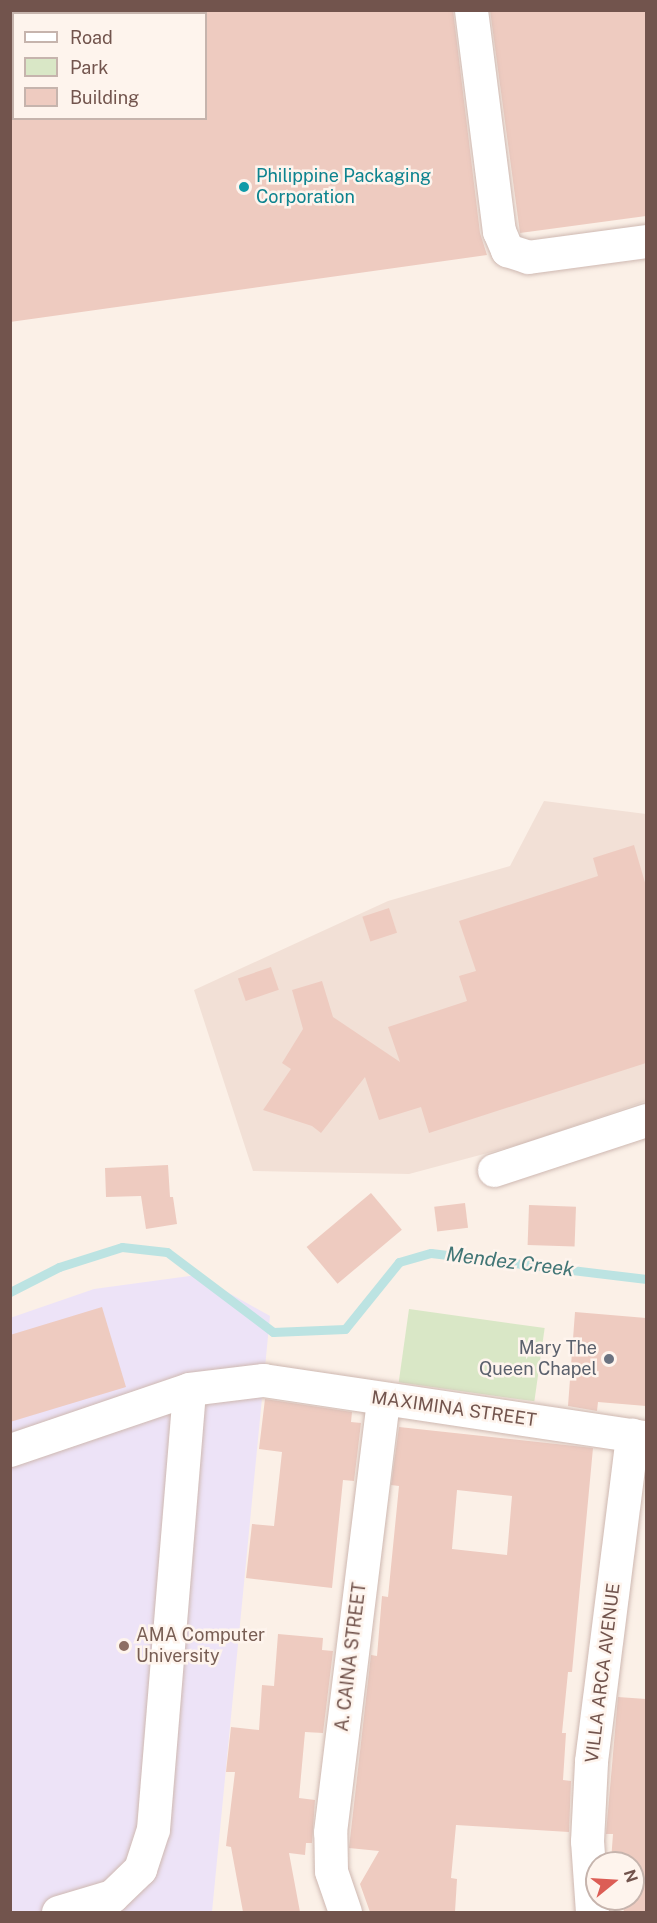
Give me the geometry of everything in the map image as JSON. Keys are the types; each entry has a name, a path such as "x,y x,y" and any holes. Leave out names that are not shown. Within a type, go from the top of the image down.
{"street":[{"path":"471,10 499,231 507,250 528,257 646,241"},
{"path":"494,1170 646,1120"},
{"name":"MAXIMINA STREET","path":"10,1450 189,1389 263,1380 383,1400 639,1436"},
{"path":"58,1912 112,1896 140,1869 153,1829 189,1389"},
{"name":"A. CAINA STREET","path":"345,1912 331,1871 330,1832 383,1400"},
{"name":"VILLA ARCA AVENUE","path":"592,1912 587,1841 591,1761 639,1436"}],"shaded area":[{"path":"544,801 646,814 646,1101 525,1143 409,1174 253,1171 194,990 388,901 510,866"},
{"name":"AMA Computer University","path":"197,1275 270,1316 212,1912 11,1912 10,1318 94,1289"}],"green space":[{"path":"409,1309 545,1328 534,1401 399,1382"}],"building":[{"name":"Philippine Packaging Corporation","path":"206,10 453,10 480,233 487,255 10,322 10,118 12,120 207,120"},
{"path":"490,10 646,10 646,216 520,233"},
{"path":"634,845 646,886 646,1063 429,1133 421,1107 379,1120 365,1077 321,1133 312,1126 263,1110 291,1069 282,1063 303,1029 292,990 322,981 333,1017 400,1062 388,1027 467,1001 459,976 476,971 459,921 598,876 593,858"},
{"path":"389,908 397,933 370,941 362,917"},
{"path":"271,967 279,990 246,1001 238,978"},
{"path":"168,1165 170,1197 173,1197 177,1224 146,1229 141,1196 106,1197 105,1168"},
{"path":"371,1193 402,1230 338,1284 307,1247"},
{"path":"465,1203 468,1228 437,1232 434,1207"},
{"path":"529,1205 576,1207 575,1247 528,1245"},
{"path":"102,1307 126,1387 10,1422 10,1335"},
{"name":"Mary The Queen Chapel","path":"575,1312 646,1318 646,1406 598,1402 597,1411 568,1406"},
{"path":"265,1399 352,1412 351,1422 361,1423 354,1481 343,1480 332,1588 246,1578 252,1524 274,1526 282,1452 259,1449"},
{"path":"399,1427 593,1448 572,1672 568,1672 562,1733 566,1733 563,1780 571,1781 569,1832 456,1825 451,1878 457,1879 455,1912 370,1912 360,1884 379,1851 349,1848 371,1655 377,1656 382,1596 388,1597 399,1486 391,1485","holes":["457,1490 512,1496 507,1555 452,1549"]},
{"path":"278,1634 323,1638 322,1650 333,1651 323,1733 305,1732 299,1798 315,1800 312,1843 306,1843 305,1855 289,1853 300,1912 243,1912 231,1847 226,1846 235,1772 226,1772 231,1727 259,1730 262,1685 274,1686"},
{"path":"618,1697 646,1699 646,1912 624,1911 645,1911 645,1851 612,1851 613,1834 606,1834"}],"waterway":[{"name":"Mendez Creek","path":"10,1292 59,1267 122,1247 167,1252 273,1332 345,1329 399,1262 431,1253 646,1279"}],"place":[{"name":"Philippine Packaging Corporation","path":"244,187"},
{"name":"Mary The Queen Chapel","path":"609,1359"},
{"name":"AMA Computer University","path":"124,1646"}]}
